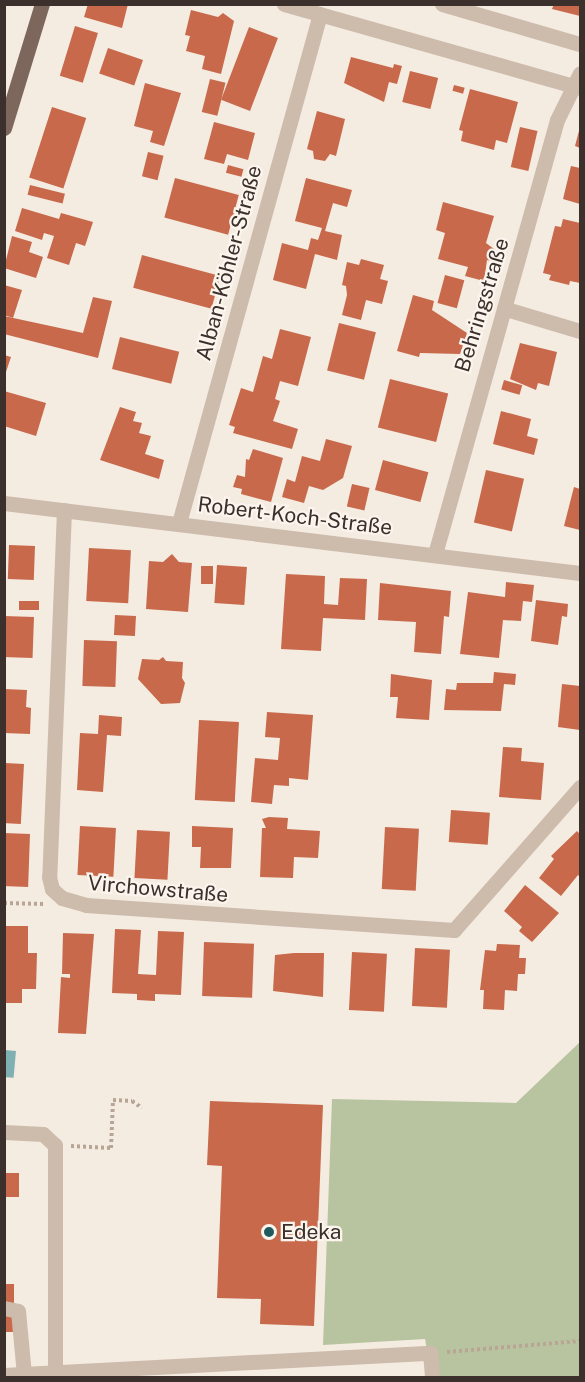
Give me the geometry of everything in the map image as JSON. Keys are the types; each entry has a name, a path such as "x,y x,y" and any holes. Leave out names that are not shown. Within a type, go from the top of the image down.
{"main road":[{"path":"4,128 42,4"}],"street":[{"path":"284,4 578,82"},
{"path":"442,4 580,44"},
{"name":"Alban-Köhler-Straße","path":"179,523 320,14"},
{"name":"Behringstraße","path":"435,554 492,339 506,309 557,120 578,82"},
{"path":"506,309 580,331"},
{"name":"Robert-Koch-Straße","path":"4,503 580,573"},
{"name":"Virchowstraße","path":"64,510 49,877 52,889 62,898 86,905 453,930 580,787"},
{"path":"4,1132 43,1134 55,1145 56,1373"},
{"path":"4,1308 18,1311 24,1374"},
{"path":"4,1375 430,1353 432,1377"}],"path":[{"path":"4,903 40,905 62,898"},
{"path":"81,1146 111,1148 113,1100 132,1101 142,1108"},
{"path":"430,1353 580,1341"}],"green space":[{"path":"580,1042 580,1377 432,1377 425,1339 323,1345 332,1099 516,1103"}],"water":[{"path":"5,1050 16,1051 14,1078 4,1077"}],"building":[{"path":"88,4 128,4 122,28 84,17"},
{"path":"554,4 580,4 580,16 552,9"},
{"path":"191,10 218,17 223,13 234,21 221,74 202,69 205,56 186,51 190,36 185,35"},
{"path":"75,26 98,33 83,83 60,76"},
{"path":"249,27 278,38 250,111 221,100"},
{"path":"108,48 143,60 134,86 99,74"},
{"path":"351,57 393,68 394,64 402,66 397,84 389,82 384,102 344,83"},
{"path":"410,71 438,78 430,109 402,102"},
{"path":"210,79 226,83 217,116 202,112"},
{"path":"145,83 181,93 164,146 150,142 153,131 134,126"},
{"path":"454,85 465,88 463,94 452,91"},
{"path":"470,89 518,102 507,143 496,140 494,150 461,141 463,131 459,130"},
{"path":"52,107 86,118 63,189 29,177"},
{"path":"317,111 345,119 336,156 330,154 325,161 314,159 313,151 307,149"},
{"path":"214,122 255,133 248,160 227,154 224,164 204,159"},
{"path":"520,127 538,131 528,171 511,167"},
{"path":"580,127 580,148 575,146"},
{"path":"148,152 164,156 157,180 142,176"},
{"path":"228,165 243,169 241,177 226,173"},
{"path":"571,166 580,168 580,204 563,199"},
{"path":"175,178 239,195 228,235 164,218"},
{"path":"306,178 352,190 347,207 333,203 325,231 342,235 337,260 315,254 306,289 273,280 282,243 308,250 311,238 318,240 322,228 295,221"},
{"path":"30,185 65,194 63,203 28,195"},
{"path":"443,202 494,216 486,243 494,249 491,261 487,260 484,281 465,276 468,267 438,259 445,233 436,230"},
{"path":"22,208 59,219 61,213 93,222 85,246 76,243 69,265 47,258 54,236 44,233 42,240 15,231"},
{"path":"563,219 580,223 580,283 570,281 569,285 549,280 551,275 543,273 555,226 561,227"},
{"path":"12,236 32,242 29,252 43,257 36,278 4,268"},
{"path":"142,255 220,276 211,309 133,288"},
{"path":"361,259 384,265 380,279 388,281 382,304 366,300 361,320 342,315 347,295 346,286 342,285 347,262 359,265"},
{"path":"445,275 464,280 457,308 437,303"},
{"path":"4,285 22,290 13,318 4,315"},
{"path":"413,295 434,301 432,310 467,333 460,354 420,353 419,357 397,351"},
{"path":"93,297 112,301 98,358 4,334 4,316 83,333"},
{"path":"339,323 376,332 364,380 327,371"},
{"path":"280,329 311,337 298,386 280,381 275,399 280,401 273,421 298,429 292,449 233,433 235,427 229,425 241,388 253,392 263,356 272,359"},
{"path":"120,337 179,352 171,384 112,369"},
{"path":"520,343 557,352 549,386 538,383 536,390 510,379"},
{"path":"4,355 11,357 5,375 4,375"},
{"path":"390,379 448,394 436,442 378,428"},
{"path":"504,380 522,385 520,395 501,390"},
{"path":"4,391 46,403 36,436 4,426"},
{"path":"120,407 136,412 133,421 142,423 139,433 151,436 145,454 164,460 159,479 100,460"},
{"path":"501,411 531,419 527,436 538,439 534,455 493,444"},
{"path":"326,439 352,446 343,478 323,490 309,486 304,503 282,497 287,479 295,482 302,456 320,461"},
{"path":"253,449 283,458 271,502 241,494 242,489 233,487 237,475 245,477 246,459 249,460"},
{"path":"383,460 428,472 420,502 375,490"},
{"path":"486,470 524,479 512,531 474,523"},
{"path":"352,484 370,488 364,510 347,506"},
{"path":"574,487 580,489 580,530 564,526"},
{"path":"9,545 35,546 34,580 8,579"},
{"path":"89,548 131,550 128,603 86,601"},
{"path":"172,554 179,562 192,563 188,612 146,609 149,561 163,562"},
{"path":"217,565 247,567 244,605 214,603"},
{"path":"201,566 213,566 213,584 201,584"},
{"path":"286,574 325,576 324,604 338,605 340,578 367,579 365,620 323,618 321,651 281,649"},
{"path":"506,582 534,585 532,602 523,601 521,621 503,620 499,658 460,654 468,592 505,597"},
{"path":"380,583 451,591 449,617 444,616 441,654 414,652 416,622 378,620"},
{"path":"536,600 568,604 567,617 562,616 558,645 531,641"},
{"path":"19,601 39,601 39,610 19,610"},
{"path":"115,615 136,616 135,636 114,635"},
{"path":"4,616 34,617 33,658 4,657"},
{"path":"84,640 117,641 115,687 82,686"},
{"path":"163,657 166,661 183,662 182,678 185,683 180,703 161,704 138,679 142,659 159,660"},
{"path":"494,672 516,674 515,685 504,684 501,711 444,710 446,689 456,690 457,683 493,683"},
{"path":"391,674 432,680 429,720 396,718 398,697 390,697"},
{"path":"562,684 580,686 580,730 558,727"},
{"path":"4,689 27,690 26,707 31,708 30,734 4,733"},
{"path":"267,712 313,715 308,780 289,778 289,786 274,785 272,804 251,802 255,758 278,760 280,738 265,737"},
{"path":"99,715 122,717 121,736 107,735 103,792 77,790 80,733 98,734"},
{"path":"199,720 239,722 235,802 195,800"},
{"path":"503,747 522,748 521,761 544,763 541,800 499,797"},
{"path":"5,763 24,764 21,824 4,823"},
{"path":"451,810 490,813 488,845 449,842"},
{"path":"288,818 287,829 320,831 318,858 294,857 293,878 260,877 262,828 266,828 262,819"},
{"path":"80,826 116,828 113,877 77,875"},
{"path":"192,826 233,828 231,868 200,868 201,847 192,847"},
{"path":"385,827 419,829 416,891 382,889"},
{"path":"137,830 170,832 167,880 134,878"},
{"path":"577,831 580,834 580,877 578,875 561,896 539,878 554,859 551,856"},
{"path":"4,833 30,834 28,887 4,886"},
{"path":"525,885 559,913 532,942 519,931 522,927 504,911"},
{"path":"4,926 28,926 28,953 37,953 36,989 22,989 22,1003 4,1003"},
{"path":"115,929 141,930 138,974 156,975 158,931 184,932 181,995 155,994 155,1001 137,1000 137,994 112,993"},
{"path":"63,933 94,934 86,1034 58,1033 61,977 70,978 70,974 62,974"},
{"path":"204,942 254,944 252,998 202,996"},
{"path":"497,944 520,945 519,958 526,958 525,974 518,974 517,991 505,990 504,1010 483,1009 484,990 480,990 485,950 496,951"},
{"path":"415,948 450,950 447,1008 412,1006"},
{"path":"352,952 387,954 384,1012 349,1010"},
{"path":"324,953 323,997 273,991 275,955"},
{"name":"Edeka","path":"210,1101 323,1105 314,1326 260,1324 261,1299 217,1298 222,1166 207,1165"},
{"path":"4,1173 19,1173 19,1197 4,1197"},
{"path":"4,1284 14,1284 14,1332 4,1332"}],"place":[{"name":"Edeka","path":"269,1232"}]}
